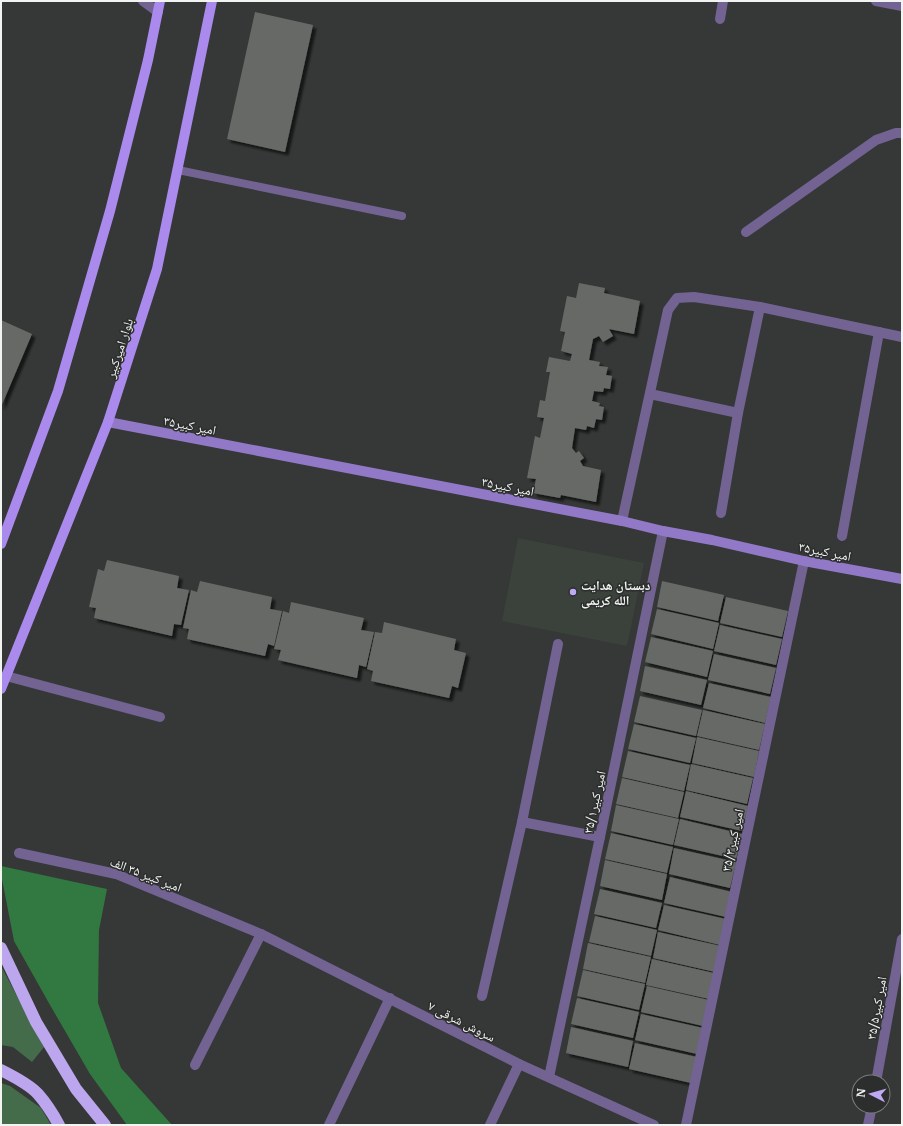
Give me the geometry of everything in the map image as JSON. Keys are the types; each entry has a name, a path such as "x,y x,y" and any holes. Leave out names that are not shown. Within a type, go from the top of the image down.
{"highway":[{"path":"1,948 36,1022 76,1089 105,1125"},
{"path":"1,1070 37,1093 59,1125"}],"main road":[{"path":"2,538 58,391 110,211 146,67 160,1"},
{"name":"بلوار امیرکبیر","path":"1,689 108,422 158,269 212,1"}],"street":[{"path":"143,1 158,12"},
{"path":"720,18 723,1"},
{"path":"876,1 898,4"},
{"path":"746,232 876,140 896,133 902,133"},
{"path":"622,521 668,310 677,298 694,297 760,307 902,337"},
{"path":"721,513 738,413 760,307"},
{"path":"842,536 879,332"},
{"path":"650,394 738,413"},
{"name":"امیر کبیر۳۵","path":"108,422 622,521 804,561 902,579"},
{"name":"امیر کبیر۳۵/۱","path":"549,1077 663,531"},
{"name":"امیر کبیر۳۵/۳","path":"686,1125 804,561"},
{"path":"482,996 522,822 558,644"},
{"path":"6,676 160,717"},
{"path":"522,822 600,838"},
{"name":"امیر کبیر ۳۵ الف","path":"18,853 116,874 261,934"},
{"path":"195,1065 261,934"},
{"name":"سروش شرقی ۷","path":"261,934 520,1064 654,1125"},
{"name":"امیر کبیر۳۵/۵","path":"877,1074 902,939"},
{"path":"329,1125 390,998"},
{"path":"490,1125 520,1064"},
{"path":"868,1125 870,1114"}],"lane":[{"path":"178,170 402,216"}],"shaded area":[{"name":"دبستان هدایت الله کریمی","path":"518,538 644,563 627,646 502,621"}],"green space":[{"path":"1,866 107,889 99,930 98,1003 121,1068 172,1125 127,1125 90,1074 14,941 1,874"},
{"path":"1,966 44,1047 32,1062 13,1047 1,1045"},
{"path":"1,1083 10,1086 41,1108 51,1125 1,1125"}],"building":[{"path":"255,12 313,25 285,152 227,139"},
{"path":"579,283 605,288 604,293 640,301 634,334 609,329 613,336 603,342 599,336 593,339 589,360 600,362 599,366 608,367 606,375 612,376 610,389 604,388 603,392 594,391 592,401 600,403 599,406 604,407 602,420 596,419 594,428 587,426 586,430 575,428 572,448 576,453 579,451 584,458 580,461 583,466 601,470 596,502 561,495 560,498 533,493 536,479 527,478 535,436 540,438 544,418 537,417 540,400 545,401 550,372 546,372 549,357 570,361 572,354 561,351 565,332 560,331 567,296 576,298"},
{"path":"1,320 32,334 1,407"},
{"path":"107,560 179,576 177,588 189,590 181,625 174,624 172,636 94,618 96,608 89,607 98,569 104,571"},
{"path":"200,581 272,597 270,609 282,611 274,646 268,644 265,656 187,639 189,629 183,628 191,590 197,592"},
{"path":"662,581 724,595 718,621 657,607"},
{"path":"726,597 788,611 782,637 720,623"},
{"path":"291,602 364,618 361,630 374,632 366,667 359,665 357,678 278,660 281,650 274,649 283,611 289,613"},
{"path":"657,609 719,623 713,649 651,634"},
{"path":"384,622 456,639 454,650 466,653 458,688 452,686 449,698 371,681 373,671 367,669 375,632 382,633"},
{"path":"720,625 782,639 776,665 714,651"},
{"path":"651,637 713,651 707,677 645,662"},
{"path":"714,654 776,668 770,694 708,680"},
{"path":"645,666 707,680 701,705 640,691"},
{"path":"709,683 771,697 765,723 703,708"},
{"path":"640,696 702,710 696,736 634,722"},
{"path":"703,710 765,724 759,750 697,736"},
{"path":"634,724 696,738 690,763 628,749"},
{"path":"697,737 759,751 754,777 692,763"},
{"path":"628,751 690,765 684,791 622,777"},
{"path":"691,764 753,778 747,804 686,790"},
{"path":"622,778 684,792 678,818 616,804"},
{"path":"686,791 748,806 742,831 680,817"},
{"path":"616,805 679,819 673,845 611,831"},
{"path":"680,819 742,834 736,859 674,845"},
{"path":"611,833 673,847 667,873 605,859"},
{"path":"674,848 736,862 730,888 669,874"},
{"path":"605,860 667,874 662,900 600,886"},
{"path":"670,877 732,892 726,917 664,903"},
{"path":"600,889 662,903 656,928 594,914"},
{"path":"664,905 726,919 720,945 658,930"},
{"path":"595,916 657,930 651,956 589,942"},
{"path":"658,932 721,946 715,972 653,958"},
{"path":"588,943 651,957 645,983 583,969"},
{"path":"652,959 714,973 709,999 646,985"},
{"path":"583,970 645,984 639,1010 577,996"},
{"path":"647,986 709,1000 703,1026 641,1012"},
{"path":"577,998 639,1012 633,1038 571,1024"},
{"path":"641,1014 703,1028 697,1054 635,1040"},
{"path":"571,1027 633,1041 628,1067 566,1053"},
{"path":"635,1043 697,1057 691,1083 629,1069"}],"place":[{"name":"دبستان هدایت الله کریمی","path":"573,592"}]}
